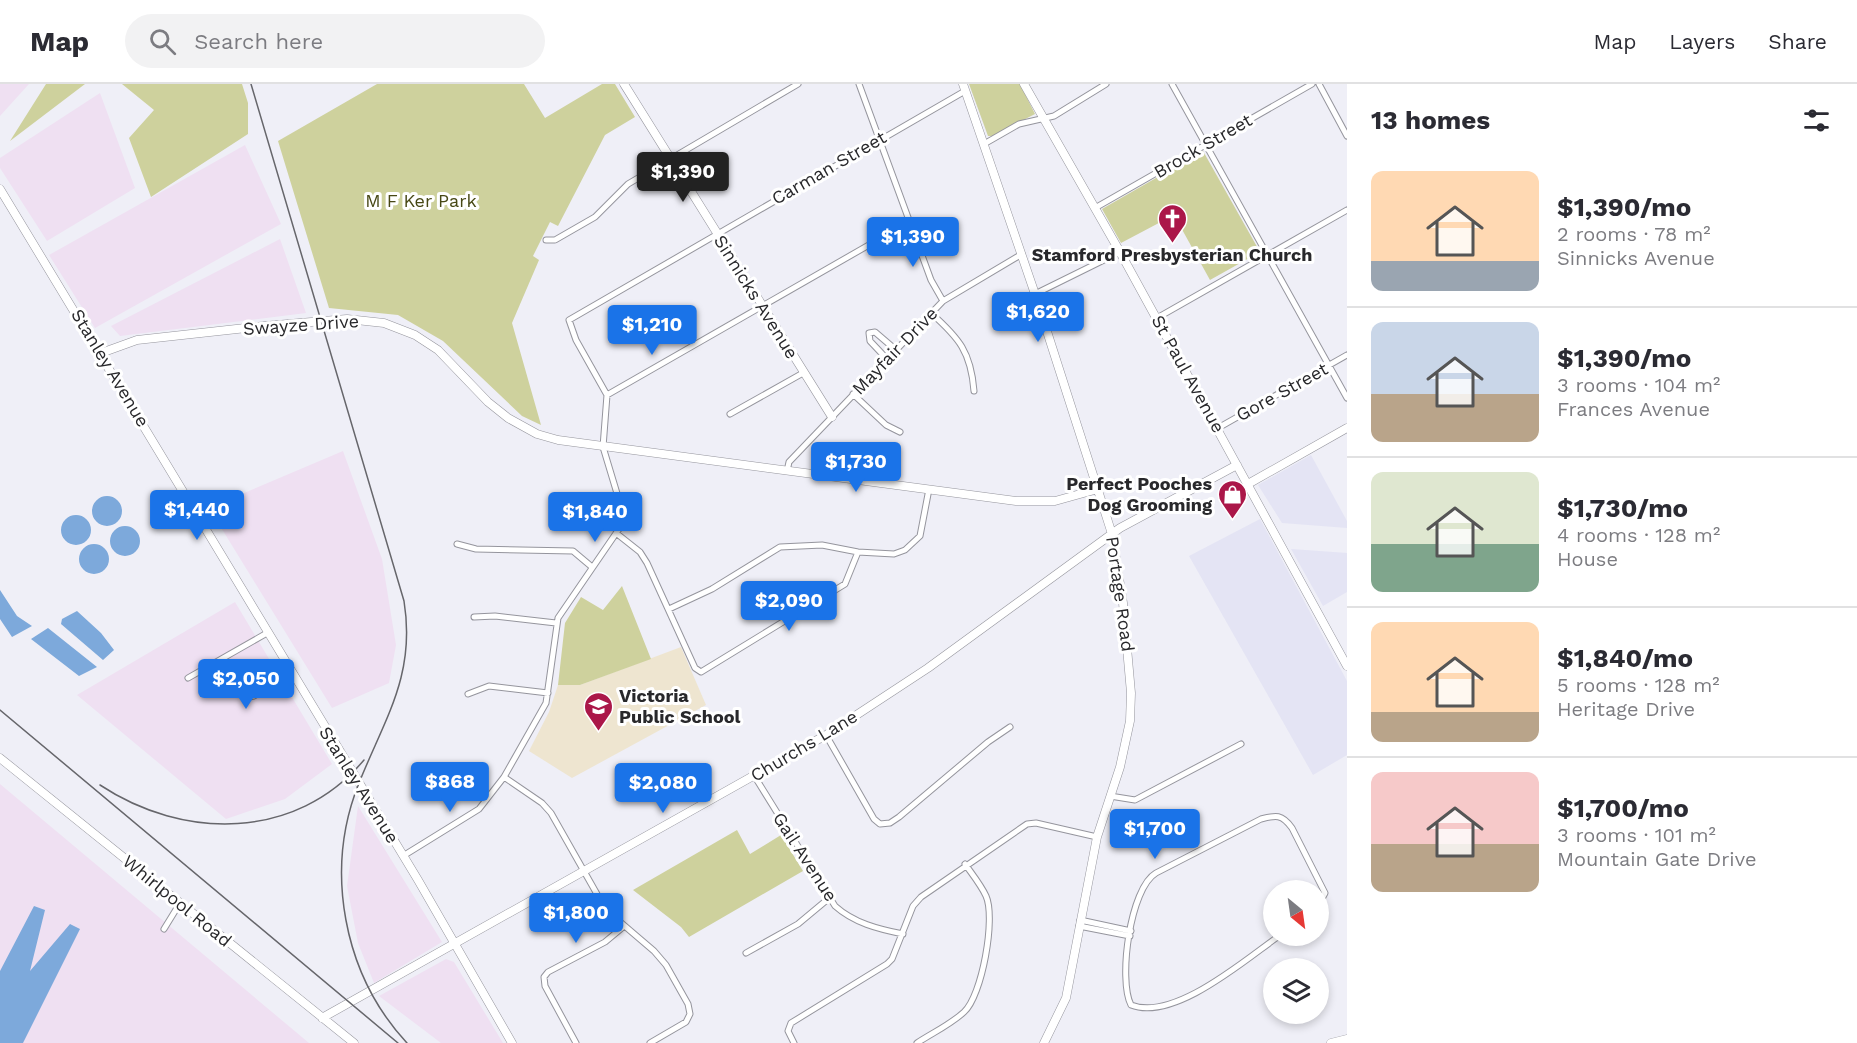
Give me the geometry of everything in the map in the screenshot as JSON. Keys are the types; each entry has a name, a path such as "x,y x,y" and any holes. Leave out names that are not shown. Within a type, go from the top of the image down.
{"street":[{"name":"Sinnicks Avenue","path":"624,84 802,373 832,417"},
{"path":"546,240 555,240 595,217 628,184 798,84"},
{"path":"859,84 931,280 943,301"},
{"name":"St Paul Avenue","path":"1024,84 1157,318 1347,666"},
{"path":"984,144 1019,124 1054,116 1106,84"},
{"path":"1172,84 1347,398"},
{"name":"Brock Street","path":"1095,208 1312,84"},
{"path":"1319,84 1347,136"},
{"name":"Carman Street","path":"607,395 576,340 569,320 964,87"},
{"name":"Portage Road","path":"964,87 1022,254 1112,534 1123,603 1131,693 1125,748 1097,837 1066,998 1044,1043"},
{"name":"Stanley Avenue","path":"0,189 456,944 512,1043"},
{"path":"1157,318 1347,210"},
{"path":"403,856 479,809 504,777 540,716 548,693 556,623 616,533 623,518 603,447 607,395 909,222"},
{"path":"1035,294 1120,252"},
{"name":"Mayfair Drive","path":"787,471 789,462 943,301 1022,254"},
{"path":"931,313 962,344 973,376 974,391"},
{"name":"Swayze Drive","path":"101,353 137,340 264,326 347,319 384,323 415,335 438,350 499,412 537,434 603,447 1016,501 1055,501 1098,489"},
{"path":"886,359 870,341 869,333 875,332 896,350"},
{"name":"Gore Street","path":"1218,428 1347,356"},
{"path":"730,414 802,373"},
{"path":"853,394 886,425 900,432"},
{"path":"1248,484 1347,428"},
{"name":"Churchs Lane","path":"322,1018 755,777 826,735 928,668 1112,534 1237,465"},
{"path":"669,609 712,589 780,547 822,545 858,552 894,554 915,543 920,536 929,489"},
{"path":"616,533 644,557 695,668 701,672 844,584 858,552"},
{"path":"457,544 476,549 573,551 592,567"},
{"path":"474,617 495,616 556,623"},
{"path":"188,678 220,662 267,633"},
{"path":"220,662 244,698 254,696 291,674"},
{"path":"468,694 489,686 548,693"},
{"path":"826,735 874,819 880,824 890,823 899,817 988,742 1010,727"},
{"path":"1110,796 1135,800 1241,744"},
{"name":"Whirlpool Road","path":"0,758 354,1043"},
{"path":"504,777 542,802 551,813 606,910 623,927 654,951 666,965 688,1004 690,1014 686,1022 650,1043"},
{"name":"Gail Avenue","path":"755,777 828,899 856,921 903,934"},
{"path":"1264,946 1196,992 1149,1009 1131,1005 1126,995 1125,971 1131,933 1140,892 1150,876 1275,815 1285,818 1318,880"},
{"path":"794,1043 788,1031 791,1023 887,964 892,959 914,906 921,897 965,864 1027,824 1036,823 1097,837"},
{"path":"916,1043 964,1012 975,991 988,938 990,913 986,896 965,864"},
{"path":"746,953 798,924 828,899"},
{"path":"164,929 180,903"},
{"path":"1080,923 1131,933"},
{"path":"576,1043 544,987 544,977 548,972 605,942 623,927"},
{"path":"1331,1043 1347,1039"}],"shaded area":[{"path":"0,84 29,84 0,116"},
{"path":"100,93 135,188 47,241 0,168 0,158"},
{"path":"245,145 281,224 95,328 49,255"},
{"path":"280,239 306,313 120,336 111,326"},
{"path":"343,451 382,559 396,645 389,683 332,708 209,508"},
{"path":"1311,455 1347,521 1347,528 1282,523 1258,485"},
{"path":"1260,519 1347,681 1347,755 1313,775 1189,556"},
{"path":"1291,549 1347,553 1347,592 1323,606"},
{"path":"235,602 332,764 285,799 226,819 77,695"},
{"name":"Victoria Public School","path":"681,647 706,705 572,778 529,751 549,712 558,685 580,685"},
{"path":"0,784 309,1043 0,1043"},
{"path":"358,806 442,942 374,983 358,943 347,886"},
{"path":"446,959 454,962 503,1043 441,1043 379,996"}],"green space":[{"path":"46,84 85,84 10,141"},
{"path":"122,84 242,84 248,103 248,134 151,197 129,138 154,110"},
{"name":"M F Ker Park","path":"377,84 524,84 545,118 602,84 615,84 635,117 605,135 558,226 550,222 533,256 539,260 512,323 541,425 522,416 443,341 398,315 329,308 278,141"},
{"path":"969,84 1020,84 1035,114 988,136"},
{"path":"1203,151 1260,252 1210,280 1174,215 1121,243 1102,209"},
{"path":"622,586 651,659 580,685 558,685 565,623 581,597 603,610"},
{"path":"737,830 750,854 781,835 803,871 689,937 681,927 633,890"}],"water":[{"path":"107,496 113,497 121,505 121,517 113,525 107,526 101,525 93,517 92,511 93,505 101,497"},
{"path":"76,515 82,516 90,524 90,536 82,544 76,545 70,544 62,536 61,530 62,524 70,516"},
{"path":"125,526 131,527 139,535 139,547 131,555 125,556 119,555 111,547 110,541 111,535 119,527"},
{"path":"94,544 100,545 108,553 108,565 100,573 94,574 88,573 80,565 79,559 80,553 88,545"},
{"path":"0,590 17,616 32,626 12,637 0,619"},
{"path":"77,611 101,633 114,650 103,660 61,624 62,619"},
{"path":"48,628 97,667 79,676 31,639"},
{"path":"34,906 45,910 30,971 70,924 80,929 23,1043 0,1043 0,971"}],"railway":[{"path":"251,84 404,601 407,627 402,674 396,695 359,783 348,816 343,851 342,885 346,920 354,953 368,986 385,1016 407,1043"},
{"path":"0,710 398,1043"},
{"path":"100,785 132,803 167,816 202,823 238,823 272,818 306,806 337,787 364,760"}],"place":[{"name":"Stamford Presbysterian Church","path":"1172,244"},
{"name":"Perfect Pooches Dog Grooming","path":"1233,520"},
{"name":"Victoria Public School","path":"598,732"}]}
